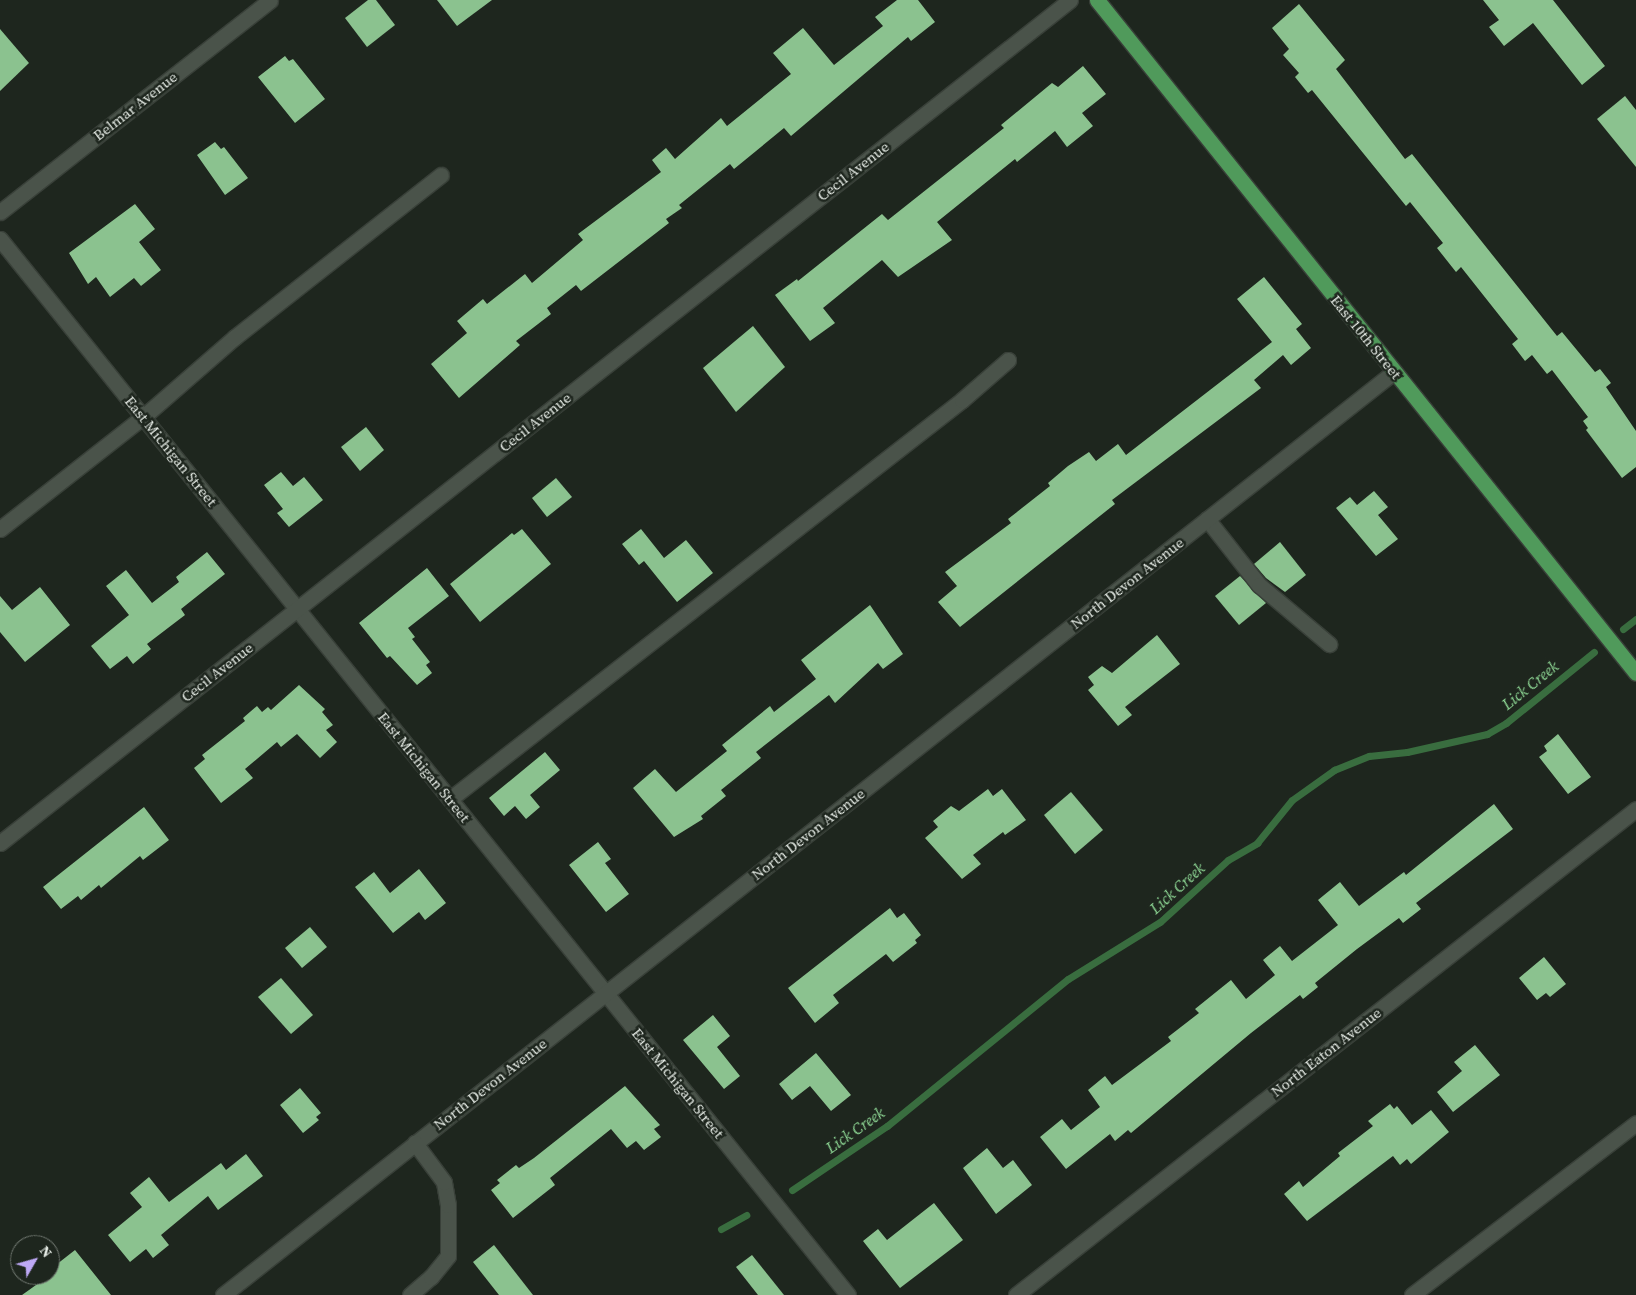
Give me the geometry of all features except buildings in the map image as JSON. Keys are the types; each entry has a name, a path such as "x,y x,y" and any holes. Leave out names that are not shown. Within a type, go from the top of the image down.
{"main road":[{"name":"East 10th Street","path":"1097,0 1636,673"}],"street":[{"name":"Belmar Avenue","path":"0,212 270,0"},
{"name":"Cecil Avenue","path":"0,844 1070,0"},
{"path":"0,529 143,417 235,337 441,175"},
{"name":"East Michigan Street","path":"0,239 848,1295"},
{"path":"450,799 962,400 1008,360"},
{"name":"North Devon Avenue","path":"222,1295 1394,372"},
{"path":"1207,519 1259,585 1329,644"},
{"name":"North Eaton Avenue","path":"1016,1295 1636,809"},
{"path":"1412,1295 1636,1123"},
{"path":"410,1295 431,1277 448,1256 448,1224 444,1182 415,1143"}],"waterway":[{"name":"Lick Creek","path":"1623,629 1636,619"},
{"name":"Lick Creek","path":"792,1190 887,1126 1068,979 1160,922 1228,860 1257,843 1292,800 1334,770 1369,756 1407,752 1487,734 1506,723 1594,652"},
{"name":"Lick Creek","path":"721,1229 746,1215"}]}
